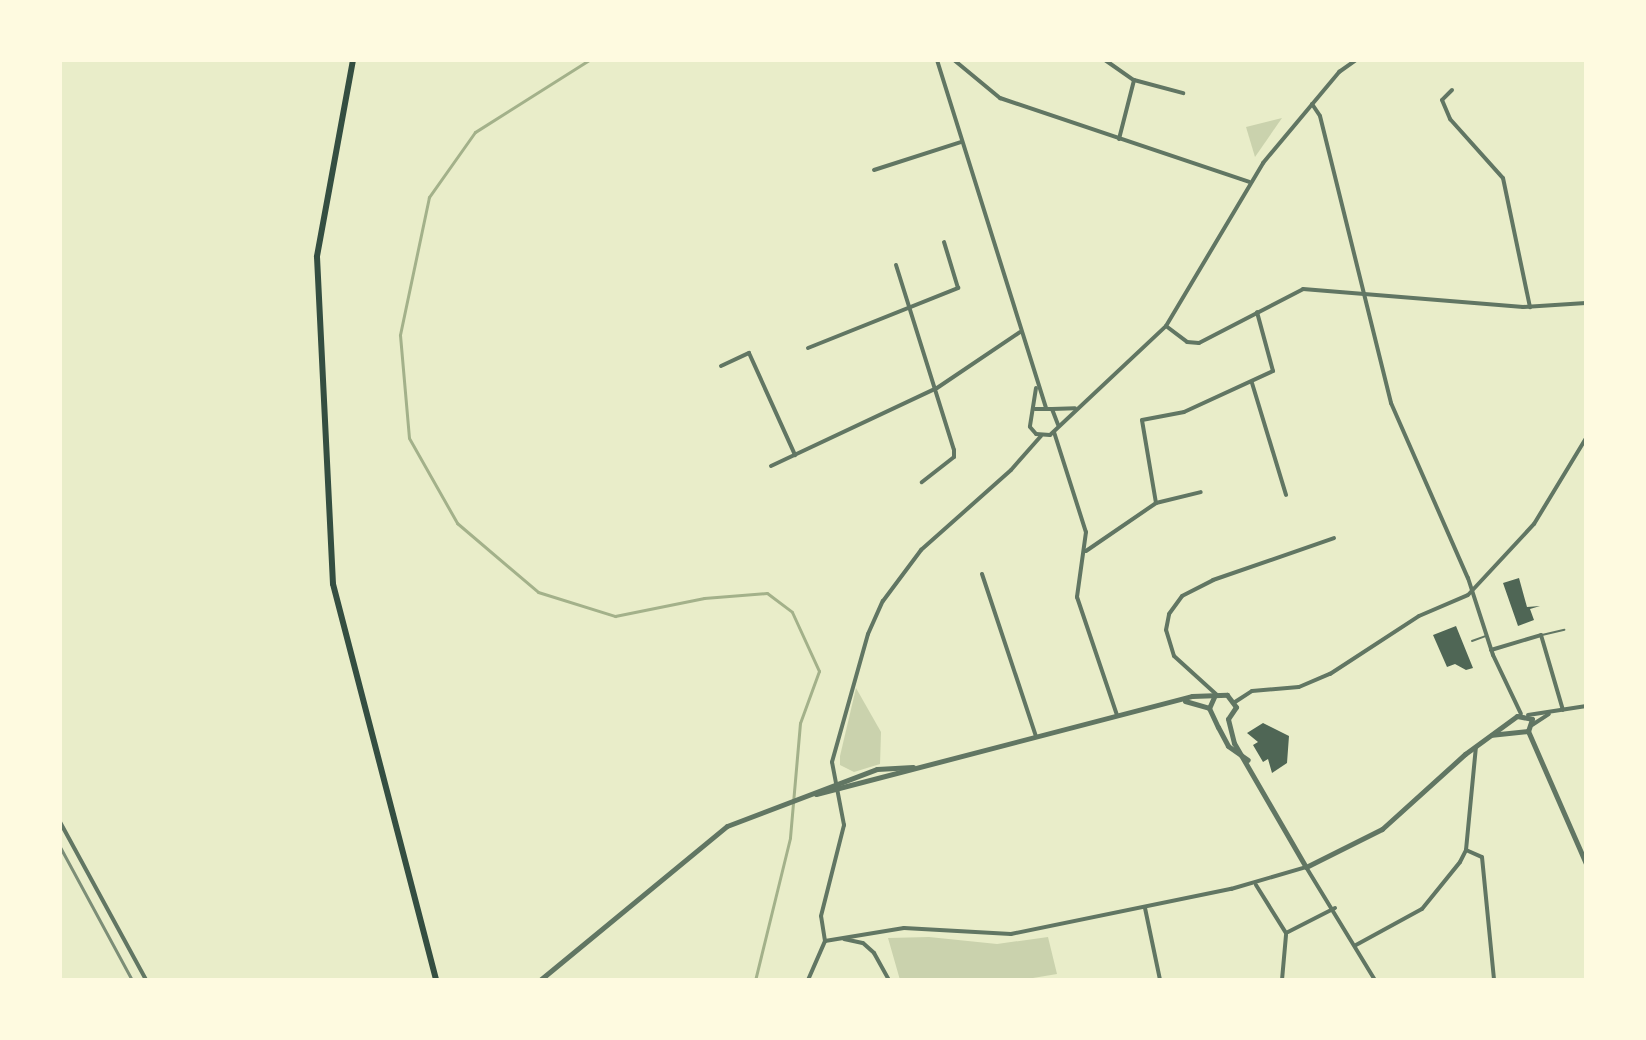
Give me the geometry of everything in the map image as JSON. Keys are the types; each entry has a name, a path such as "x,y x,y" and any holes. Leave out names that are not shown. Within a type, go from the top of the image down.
{"main road":[{"path":"353,60 317,257 333,584 436,980"}],"street":[{"path":"937,60 1036,388 1046,407"},
{"path":"954,60 1000,98 1249,182"},
{"path":"1105,60 1134,80 1183,93"},
{"path":"1117,715 1077,597 1086,551 1086,532 1055,448 1054,432 1166,326 1249,182 1312,104 1356,60"},
{"path":"1119,139 1134,80"},
{"path":"1452,90 1442,100 1450,119 1503,178 1530,307"},
{"path":"1312,104 1320,116 1391,403 1471,590 1491,650 1521,714"},
{"path":"874,170 961,142"},
{"path":"808,348 958,288 944,242"},
{"path":"896,265 937,388 954,457 922,482"},
{"path":"1166,326 1187,342 1199,343 1303,289 1363,291 1530,307 1586,303"},
{"path":"1156,503 1142,420 1184,412 1273,371 1257,312"},
{"path":"771,466 937,388 1020,332"},
{"path":"721,366 749,353 795,455"},
{"path":"1252,383 1286,495"},
{"path":"1036,388 1035,409 1029,422 1033,431 1055,448"},
{"path":"1035,409 1078,407"},
{"path":"1052,409 1058,425"},
{"path":"1029,446 1033,431"},
{"path":"808,980 825,941 821,916 844,825 832,762 858,660 883,601 921,550 1011,470 1029,446 1054,432"},
{"path":"1375,980 1335,908 1306,867 1248,760 1234,743 1228,719 1235,702 1252,691 1299,687 1330,674 1419,616 1471,590 1534,524 1586,438"},
{"path":"1086,551 1156,503 1201,492"},
{"path":"1215,696 1174,656 1166,630 1169,614 1182,596 1213,580 1334,538"},
{"path":"982,574 1036,736"},
{"path":"1491,650 1541,635 1563,710"},
{"path":"540,980 727,826 783,803 1180,700 1215,696 1235,702"},
{"path":"1215,696 1209,708 1212,715 1228,746 1248,760"},
{"path":"1180,700 1209,708"},
{"path":"825,941 904,928 1011,934 1255,884 1306,867 1382,829 1476,747 1521,714 1586,706"},
{"path":"1492,735 1528,731 1551,712"},
{"path":"1212,715 1228,719"},
{"path":"1528,715 1532,725"},
{"path":"1515,719 1520,732"},
{"path":"1528,731 1586,864"},
{"path":"1356,945 1422,909 1466,850 1476,747"},
{"path":"838,788 877,769 926,765"},
{"path":"60,822 146,980"},
{"path":"1466,850 1482,857 1494,980"},
{"path":"1255,884 1286,933 1282,980"},
{"path":"1145,907 1160,980"},
{"path":"1286,933 1335,908"},
{"path":"842,938 863,943 874,953 889,980"}],"lane":[{"path":"1541,635 1564,630"},
{"path":"1472,641 1487,636"}],"green space":[{"path":"1282,118 1255,157 1246,127"},
{"path":"856,688 881,732 880,764 854,772 840,765 840,756"},
{"path":"929,937 997,944 1048,937 1057,974 1021,980 900,980 888,938"}],"building":[{"path":"1519,578 1527,607 1540,606 1530,609 1534,620 1518,626 1503,583"},
{"path":"1456,626 1473,668 1466,670 1455,664 1447,667 1433,635"},
{"path":"1263,723 1289,736 1287,763 1272,773 1268,759 1263,762 1253,745 1258,742 1247,733"}],"waterway":[{"path":"589,60 475,132 429,197 400,335 409,438 457,523 538,592 615,616 704,598 767,593 792,612 819,671 800,723 790,838 755,980"}],"railway":[{"path":"60,847 132,980"}]}
